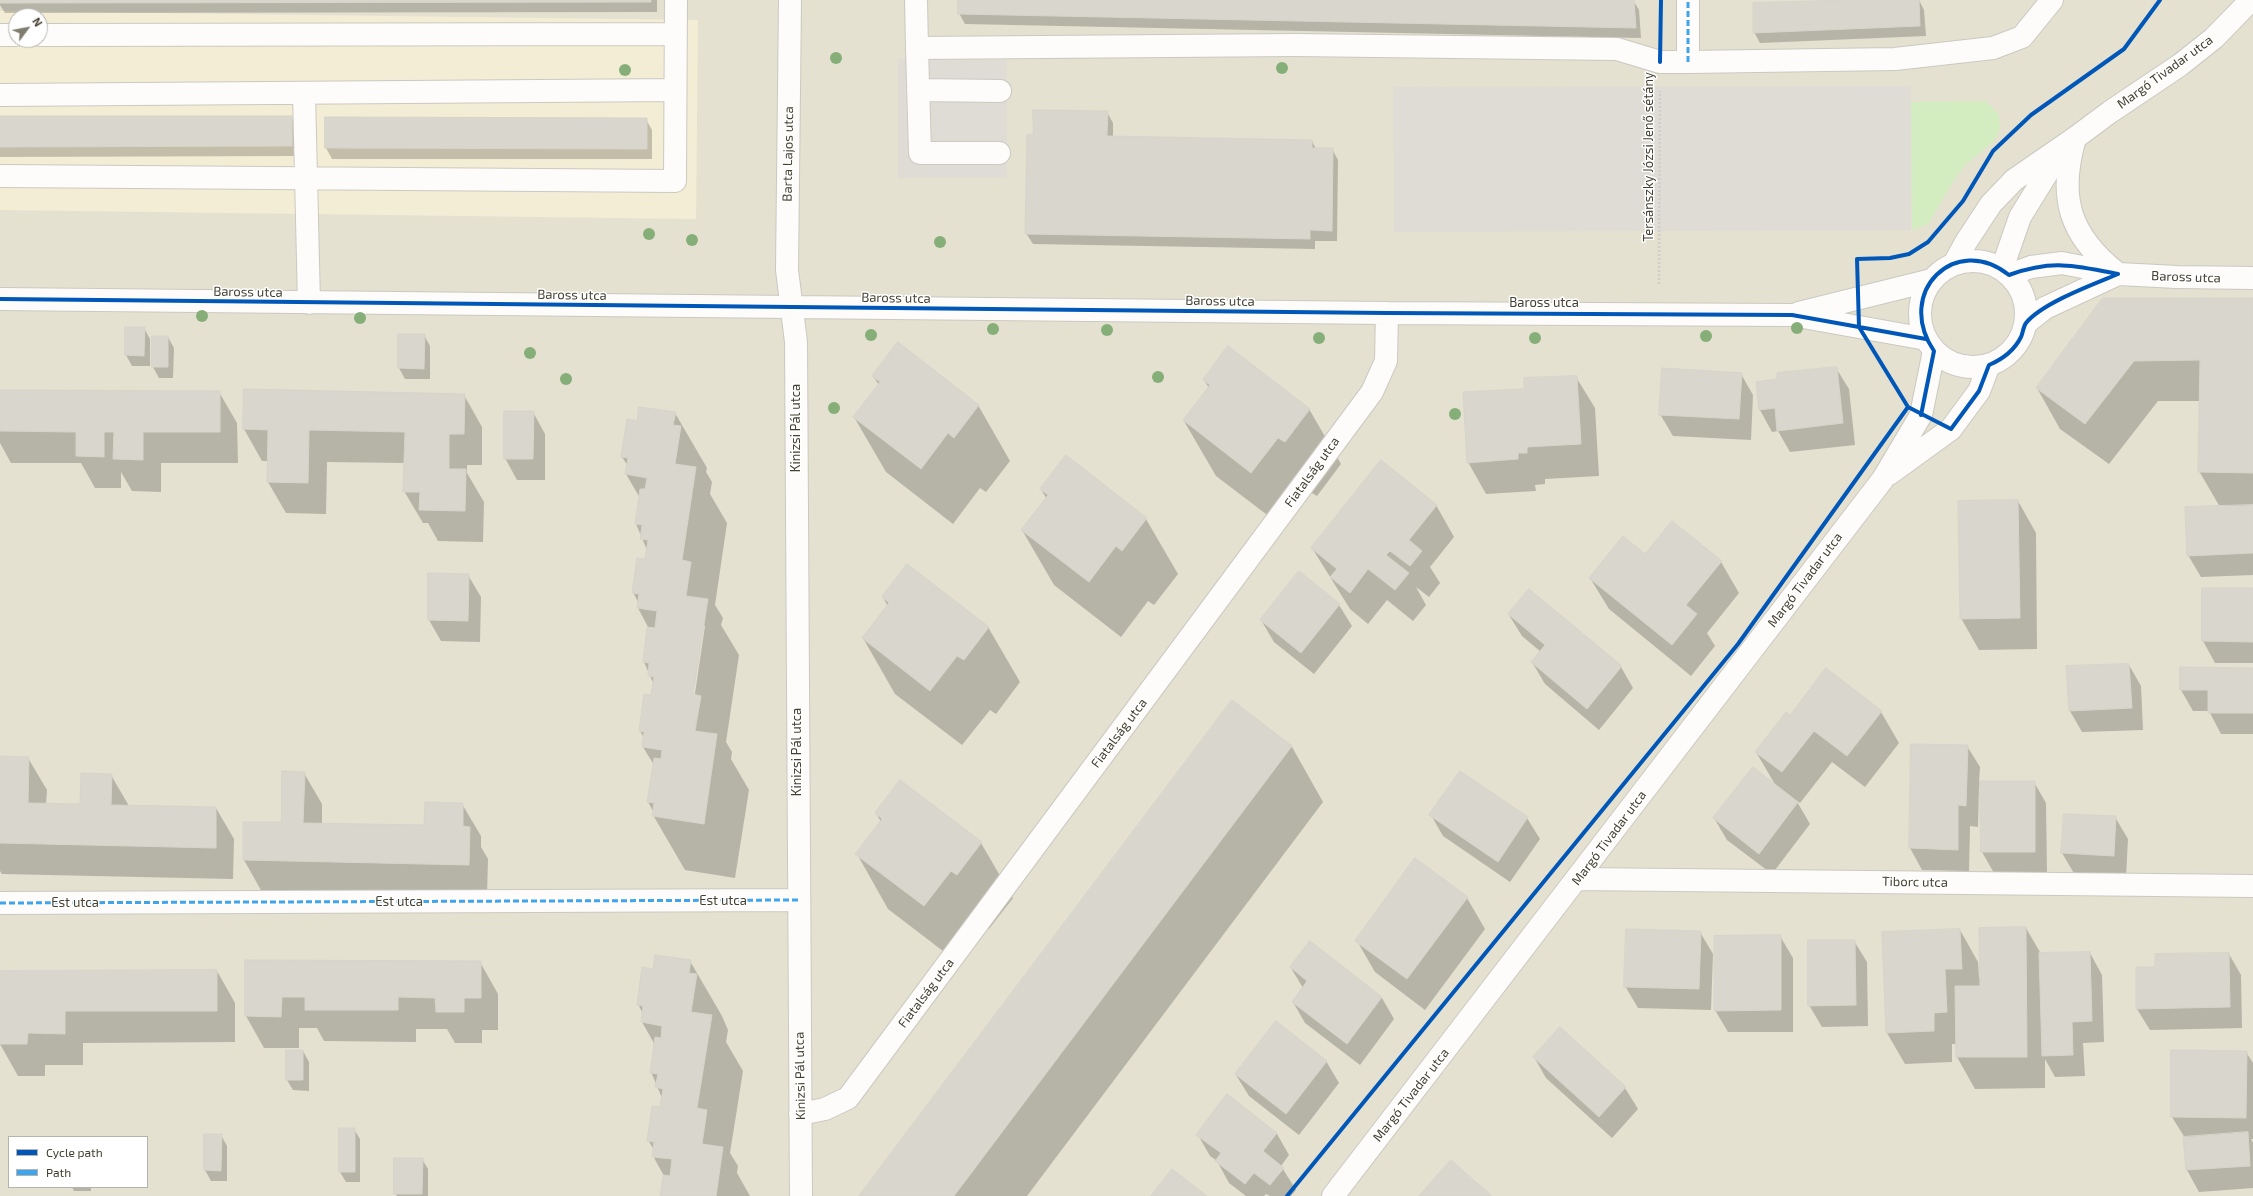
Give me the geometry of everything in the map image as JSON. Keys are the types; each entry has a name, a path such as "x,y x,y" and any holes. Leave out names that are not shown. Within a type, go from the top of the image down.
{"street":[{"path":"0,176 675,181 676,0"},
{"name":"Barta Lajos utca","path":"790,0 787,270 791,308"},
{"path":"916,0 920,153 999,153"},
{"path":"1688,0 1688,62"},
{"path":"917,48 1295,44 1617,49 1660,62 1895,58 1994,48 2022,37 2052,0"},
{"name":"Margó Tivadar utca","path":"1954,264 1966,242 1991,204 2014,180 2110,112 2180,65 2214,38 2251,0"},
{"path":"48,35 676,34"},
{"path":"0,94 675,90"},
{"path":"918,90 1000,91"},
{"path":"304,92 309,303"},
{"path":"2075,138 2068,163 2066,186 2069,206 2082,238 2098,258 2118,274"},
{"name":"Margó Tivadar utca","path":"2006,272 2020,217 2049,170 2075,138"},
{"path":"1971,260 1988,262 2006,272 2024,297 2026,323 2021,337 2013,349 2003,359 1989,365 1969,367 1950,362 1930,345 1920,324 1920,308 1924,293 1932,280 1942,270 1954,264 1971,260"},
{"name":"Baross utca","path":"2006,272 2031,267 2062,264 2118,274 2177,277 2253,278"},
{"name":"Baross utca","path":"2026,323 2045,308 2118,274"},
{"name":"Baross utca","path":"1792,315 1932,280"},
{"name":"Baross utca","path":"0,299 791,308 1792,315 1930,345"},
{"name":"Kinizsi Pál utca","path":"791,308 796,342 798,900 801,1196"},
{"name":"Fiatalság utca","path":"800,1114 825,1109 848,1098 1372,392 1386,361 1387,313"},
{"name":"Margó Tivadar utca","path":"1333,1196 1578,879 1883,478 1921,415 1930,345"},
{"name":"Margó Tivadar utca","path":"1883,478 1951,429 1979,391 1989,365"},
{"name":"Tiborc utca","path":"1578,879 2253,886"},
{"name":"Est utca","path":"0,903 798,900"}],"shaded area":[{"path":"0,0 2253,0 2253,1196 0,1196"},
{"path":"0,11 8,11 8,48 48,48 48,12 698,20 696,219 0,210"},
{"path":"898,59 1007,60 1007,178 898,178"},
{"path":"1911,86 1911,230 1394,232 1393,87"}],"green space":[{"path":"1986,101 1999,115 2000,129 1994,141 1965,165 1954,180 1928,224 1912,230 1911,102"}],"building":[{"path":"0,0 651,0 651,2 0,3"},
{"path":"958,0 1634,0 1636,28 958,14"},
{"path":"1851,0 1919,0 1920,26 1753,33 1753,3"},
{"path":"1033,110 1108,111 1107,136 1312,140 1312,148 1333,148 1332,231 1310,230 1310,239 1025,234 1027,135 1033,134"},
{"path":"0,116 292,116 292,146 0,147"},
{"path":"325,117 647,118 647,149 325,148"},
{"path":"2103,298 2253,298 2253,473 2198,472 2200,360 2134,361 2085,424 2036,388"},
{"path":"125,327 145,327 144,356 125,355"},
{"path":"398,334 425,334 424,369 398,368"},
{"path":"152,336 168,336 168,367 152,367"},
{"path":"898,342 979,405 954,438 948,433 921,469 853,417 880,382 872,376"},
{"path":"1228,346 1310,409 1285,442 1278,438 1251,473 1183,420 1210,385 1203,380"},
{"path":"1837,367 1843,423 1777,431 1775,408 1759,410 1756,382 1777,379 1777,373"},
{"path":"1662,368 1742,373 1739,419 1659,415"},
{"path":"1577,376 1581,444 1527,447 1527,453 1518,453 1518,459 1467,463 1463,392 1524,389 1524,378"},
{"path":"244,389 465,394 464,434 449,434 449,469 466,469 465,511 419,510 420,492 403,492 405,432 309,430 308,483 267,482 268,430 243,429"},
{"path":"0,390 220,391 220,432 143,432 143,460 113,459 114,432 104,432 104,457 76,456 76,432 0,431"},
{"path":"639,407 676,412 673,425 681,426 675,464 696,467 682,560 691,562 686,596 708,599 693,694 701,696 695,731 717,734 704,824 652,816 654,803 647,802 654,758 661,759 662,750 642,747 644,732 639,731 644,694 651,695 654,677 648,676 649,663 643,662 647,627 655,628 657,611 637,608 639,594 632,593 637,558 645,559 648,540 640,539 642,525 635,524 640,489 645,489 647,478 625,474 628,458 621,457 627,419 637,421"},
{"path":"504,411 534,411 533,459 504,459"},
{"path":"1066,455 1147,518 1122,551 1116,546 1089,582 1021,530 1048,495 1040,489"},
{"path":"1381,460 1437,505 1409,540 1422,551 1410,566 1390,551 1386,555 1409,573 1395,590 1368,569 1350,593 1330,577 1337,569 1311,548"},
{"path":"2018,500 2020,618 1960,619 1958,501"},
{"path":"2253,505 2253,553 2187,556 2185,507"},
{"path":"1672,521 1722,561 1686,605 1697,614 1672,645 1589,578 1623,536 1645,554"},
{"path":"907,564 989,627 964,660 957,656 930,691 862,638 889,603 882,597"},
{"path":"1299,571 1340,604 1301,653 1260,620"},
{"path":"428,573 469,574 468,621 428,620"},
{"path":"2202,588 2253,588 2253,642 2202,641"},
{"path":"1529,589 1622,666 1587,709 1531,662 1545,645 1508,614"},
{"path":"2129,664 2132,708 2069,711 2066,666"},
{"path":"2180,667 2253,668 2253,713 2208,713 2208,690 2180,690"},
{"path":"1826,668 1882,711 1847,756 1814,731 1782,772 1755,752 1786,712 1790,715"},
{"path":"1232,700 1292,746 954,1196 859,1196"},
{"path":"1911,744 1968,745 1966,806 1958,805 1958,850 1909,848"},
{"path":"0,756 29,757 28,803 80,804 81,773 112,774 111,805 216,807 216,848 0,843"},
{"path":"1753,767 1798,802 1759,854 1713,818"},
{"path":"282,771 305,772 303,823 424,825 425,802 463,803 463,826 470,827 469,865 243,860 243,822 281,822"},
{"path":"1460,771 1528,817 1498,862 1429,815"},
{"path":"900,780 982,842 957,875 951,871 924,906 855,854 882,819 875,813"},
{"path":"1980,781 2035,781 2035,852 1981,852"},
{"path":"2064,814 2116,816 2114,856 2061,853"},
{"path":"1415,858 1468,897 1407,979 1355,941"},
{"path":"2026,927 2027,1057 1956,1057 1955,986 1980,986 1979,928"},
{"path":"1626,929 1701,931 1699,989 1624,987"},
{"path":"1960,929 1962,969 1945,969 1947,1012 1934,1013 1934,1031 1886,1033 1882,932"},
{"path":"1781,935 1781,1010 1714,1011 1714,936"},
{"path":"1808,940 1855,940 1856,1005 1808,1006"},
{"path":"1310,941 1382,997 1347,1044 1292,1002 1307,981 1290,967"},
{"path":"2090,952 2092,1021 2072,1022 2073,1055 2042,1056 2039,953"},
{"path":"2229,953 2230,1007 2136,1009 2136,967 2155,967 2155,954"},
{"path":"655,955 691,960 689,973 697,974 691,1012 712,1015 697,1108 707,1110 702,1144 723,1147 716,1196 660,1196 663,1175 670,1176 672,1159 652,1157 654,1142 647,1141 652,1106 660,1107 663,1089 655,1087 658,1074 650,1073 655,1037 661,1038 662,1026 641,1022 643,1006 637,1005 642,967 653,969"},
{"path":"245,960 481,961 481,998 464,998 464,1012 436,1012 435,998 398,997 398,1010 305,1010 305,997 282,997 281,1017 245,1016"},
{"path":"217,970 217,1011 65,1011 65,1034 28,1033 27,1044 0,1044 0,971"},
{"path":"1276,1021 1327,1061 1286,1114 1235,1074"},
{"path":"1560,1027 1626,1087 1599,1117 1533,1057"},
{"path":"286,1050 303,1050 303,1080 286,1080"},
{"path":"2171,1050 2247,1051 2246,1118 2171,1117"},
{"path":"1227,1094 1277,1133 1263,1151 1284,1168 1270,1185 1254,1173 1245,1184 1215,1161 1221,1153 1196,1135"},
{"path":"339,1128 355,1128 355,1172 339,1172"},
{"path":"2248,1132 2250,1166 2186,1170 2183,1137"},
{"path":"204,1134 222,1134 221,1171 204,1170"},
{"path":"394,1158 423,1158 422,1194 394,1194"},
{"path":"1451,1160 1492,1196 1419,1196"},
{"path":"1172,1169 1207,1196 1151,1196"}],"marked path":[{"path":"1688,0 1688,62"},
{"path":"0,903 798,900"}],"cycle path":[{"path":"1660,62 1661,0"},
{"path":"2118,274 2056,301 2044,308 2026,323 2021,337 2011,350 1999,360 1989,365 1979,391 1951,429 1908,407 1859,327 1857,259 1890,258 1909,254 1928,242 1963,201 1993,151 2031,115 2124,49 2160,0"},
{"path":"1921,415 1934,351 1924,329 1921,308 1926,290 1937,275 1951,265 1969,260 1989,264 2009,275 2039,267 2052,266 2076,267 2118,274"},
{"path":"0,299 1387,313 1792,315 1926,339"},
{"path":"1287,1196 1738,644 1908,407"}]}
